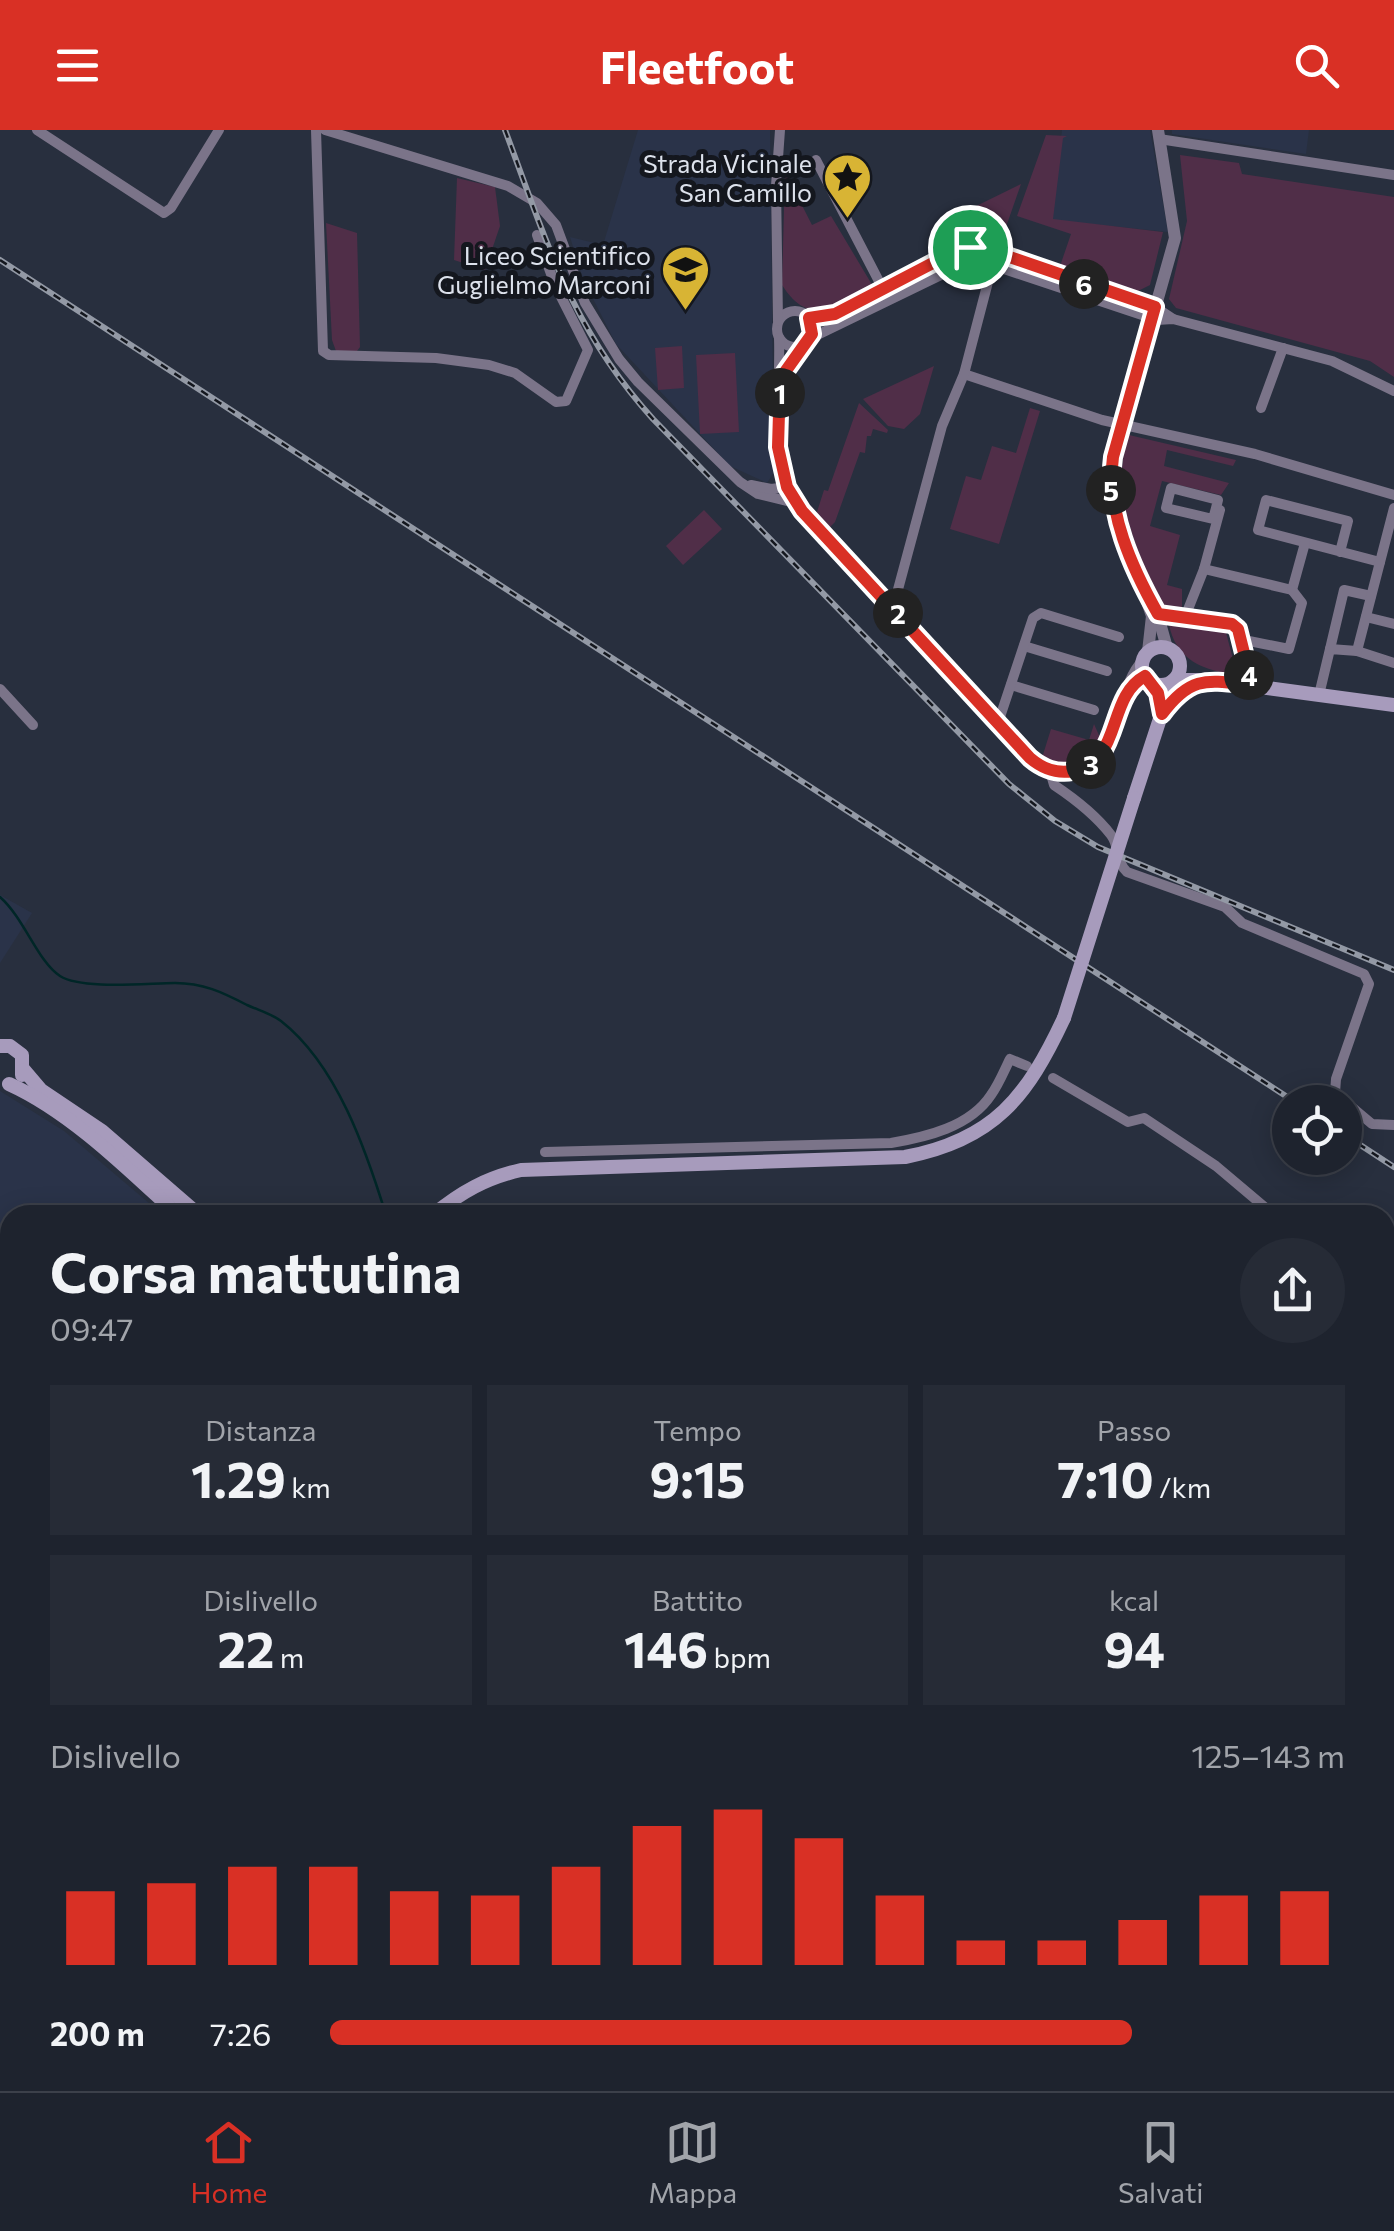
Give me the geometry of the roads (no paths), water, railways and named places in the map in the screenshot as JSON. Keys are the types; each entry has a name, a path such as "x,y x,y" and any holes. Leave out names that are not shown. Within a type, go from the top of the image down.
{"main road":[{"path":"1162,714 1149,680 1146,656 1167,648 1176,654 1180,665 1208,680"},
{"path":"445,1205 490,1177 521,1170 678,1158 904,1158 952,1144 993,1123 1020,1096 1043,1064 1064,1018 1180,665"},
{"path":"1149,680 1208,680 1394,704"},
{"path":"1162,714 1185,688 1208,680"},
{"path":"0,1046 17,1050 24,1063 21,1077 5,1084"},
{"path":"24,1070 42,1090 102,1131 188,1205"},
{"path":"5,1084 82,1133 166,1205"}],"street":[{"path":"36,130 164,213 171,208 220,130"},
{"path":"316,130 320,300 323,351 329,356 436,358 489,364 515,374 556,402 566,401 588,350 555,285 538,235"},
{"path":"325,130 508,186 537,203 556,225 585,302 619,359 638,382 740,482 758,494 794,503"},
{"path":"780,130 776,186 778,447 787,487 794,503 997,726 1030,758 1050,771 1080,770 1103,753 1133,672 1146,656 1154,624 1112,500 1110,478 1175,238 1159,133 1394,175"},
{"path":"816,160 883,289"},
{"path":"778,321 784,314 835,314 956,251 978,246 994,258 1072,289 1332,361 1394,390"},
{"path":"778,338 786,345 806,342 964,262 994,258 1155,315"},
{"path":"893,608 942,426 964,374 994,258"},
{"path":"777,282 813,328 780,379"},
{"path":"1261,408 1283,348"},
{"path":"964,374 1102,420 1255,454 1394,495"},
{"path":"740,482 771,489 787,487"},
{"path":"1171,488 1218,500 1216,508 1213,519 1166,508 1171,488"},
{"path":"1340,552 1348,521 1266,500 1258,530 1340,552 1380,562"},
{"path":"1185,617 1204,569 1220,510 1216,508"},
{"path":"1357,651 1394,508"},
{"path":"1292,590 1305,542"},
{"path":"1204,569 1292,590 1302,602 1289,649 1239,639"},
{"path":"1144,588 1158,614 1167,648"},
{"path":"1320,695 1344,590 1371,596"},
{"path":"997,726 1033,618 1041,613 1119,637"},
{"path":"1158,614 1232,624 1238,629 1252,685"},
{"path":"1366,617 1394,624"},
{"path":"1024,646 1107,671"},
{"path":"1330,650 1357,651 1394,663"},
{"path":"1124,695 1136,681 1149,680"},
{"path":"1011,685 1094,710"},
{"path":"0,689 33,725"},
{"path":"1050,771 1054,785 1084,805 1112,836 1121,867 1127,872 1225,908 1242,923 1364,974 1369,984 1366,999 1334,1093 1372,1124 1394,1124"},
{"path":"545,1152 678,1158 922,1138 974,1112 990,1098 1010,1059 1028,1066"},
{"path":"1053,1078 1128,1122 1144,1118 1216,1166 1262,1205"}],"waterway":[{"path":"0,897 60,976 83,983 195,985 221,992 281,1021 301,1039 334,1085 359,1137 383,1205"}],"railway":[{"path":"505,130 564,282 601,351 625,385 653,419 1009,784 1055,821 1098,847 1394,970"},
{"path":"0,260 1272,1087"},
{"path":"1362,1146 1394,1167"}],"place":[{"name":"Strada Vicinale San Camillo","path":"847,220"},
{"name":"Liceo Scientifico Guglielmo Marconi","path":"686,312"}]}
